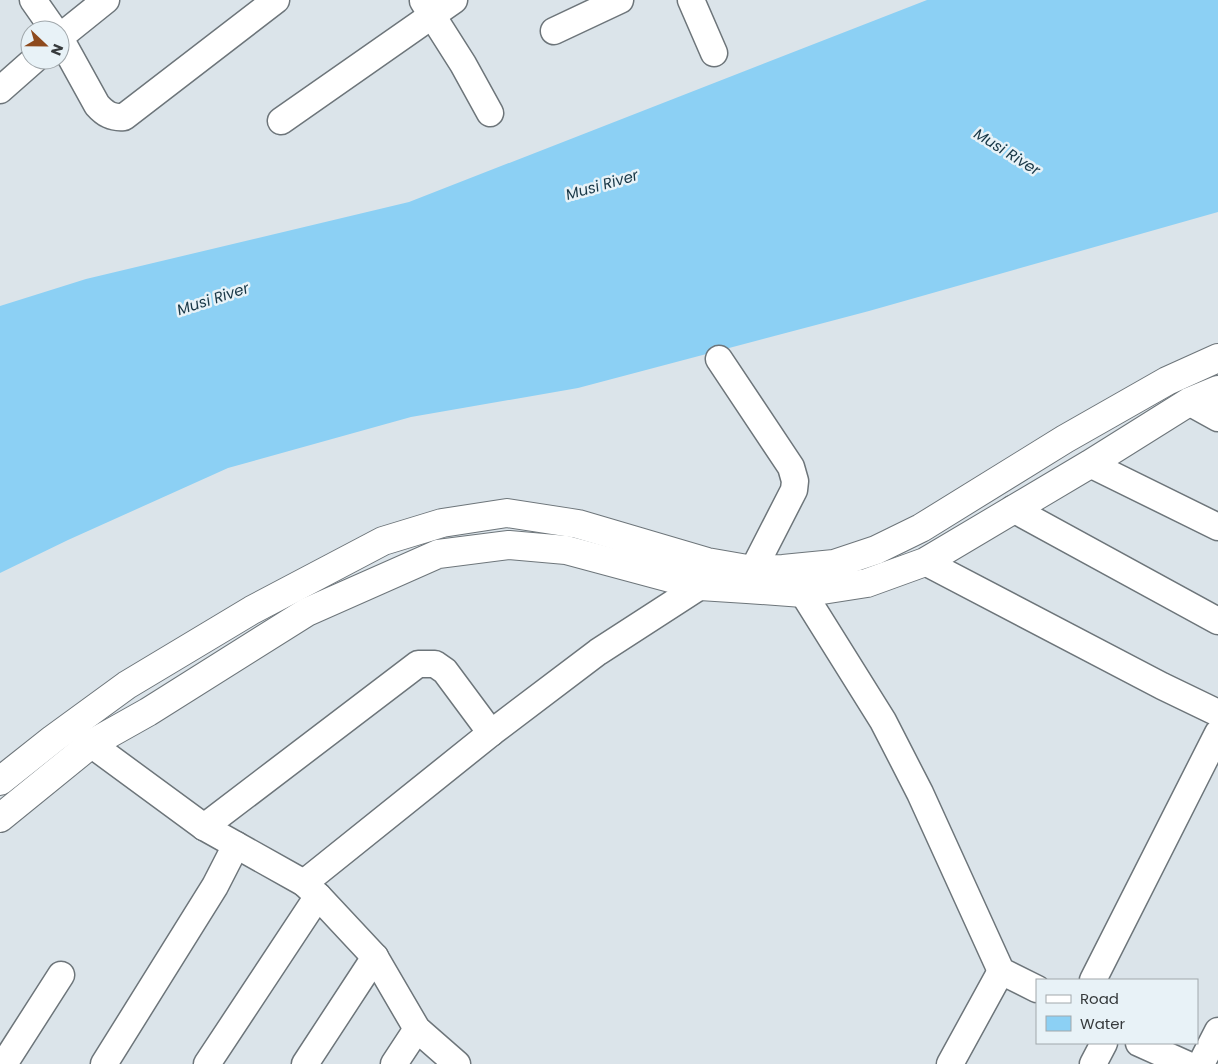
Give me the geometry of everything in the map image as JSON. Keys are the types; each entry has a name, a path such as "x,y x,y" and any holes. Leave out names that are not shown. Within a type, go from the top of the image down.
{"street":[{"path":"33,0 47,20"},
{"path":"70,30 106,0"},
{"path":"70,56 97,105 114,118 124,117 276,0"},
{"path":"281,121 427,7 454,0"},
{"path":"554,31 620,0"},
{"path":"691,0 714,53"},
{"path":"427,7 463,64 490,113"},
{"path":"0,90 23,70"},
{"path":"0,818 91,744 148,712 308,612 438,554 509,545 566,550 700,586 750,580 783,569 834,564 876,550 921,528 1065,439 1158,386 1218,358"},
{"path":"719,359 791,467 795,481 794,490 750,580"},
{"path":"0,781 53,738 127,685 244,615 383,542 442,523 507,513 578,524 708,562 750,580 804,593 867,583 925,562 1090,464 1189,402 1218,390"},
{"path":"1189,402 1218,418"},
{"path":"1090,464 1218,527"},
{"path":"1013,509 1218,621"},
{"path":"925,562 1154,682 1218,713"},
{"path":"207,1064 311,890 492,733 598,652 700,586"},
{"path":"804,593 883,721 920,793 1001,971 1036,988"},
{"path":"204,827 418,664 435,664 445,671 492,733"},
{"path":"1094,979 1218,733"},
{"path":"91,744 204,827 311,890 375,957 417,1028 457,1064"},
{"path":"104,1064 215,886 236,845"},
{"path":"305,1064 375,957"},
{"path":"950,1064 1001,971"},
{"path":"4,1064 61,975"},
{"path":"394,1064 417,1028"},
{"path":"1201,1064 1218,1031"},
{"path":"1093,1064 1103,1044"},
{"path":"1141,1044 1186,1064"}],"water":[{"name":"Musi River","path":"927,0 1218,0 1218,212 869,311 578,388 411,417 228,468 68,540 0,573 0,306 86,279 409,202"}]}
